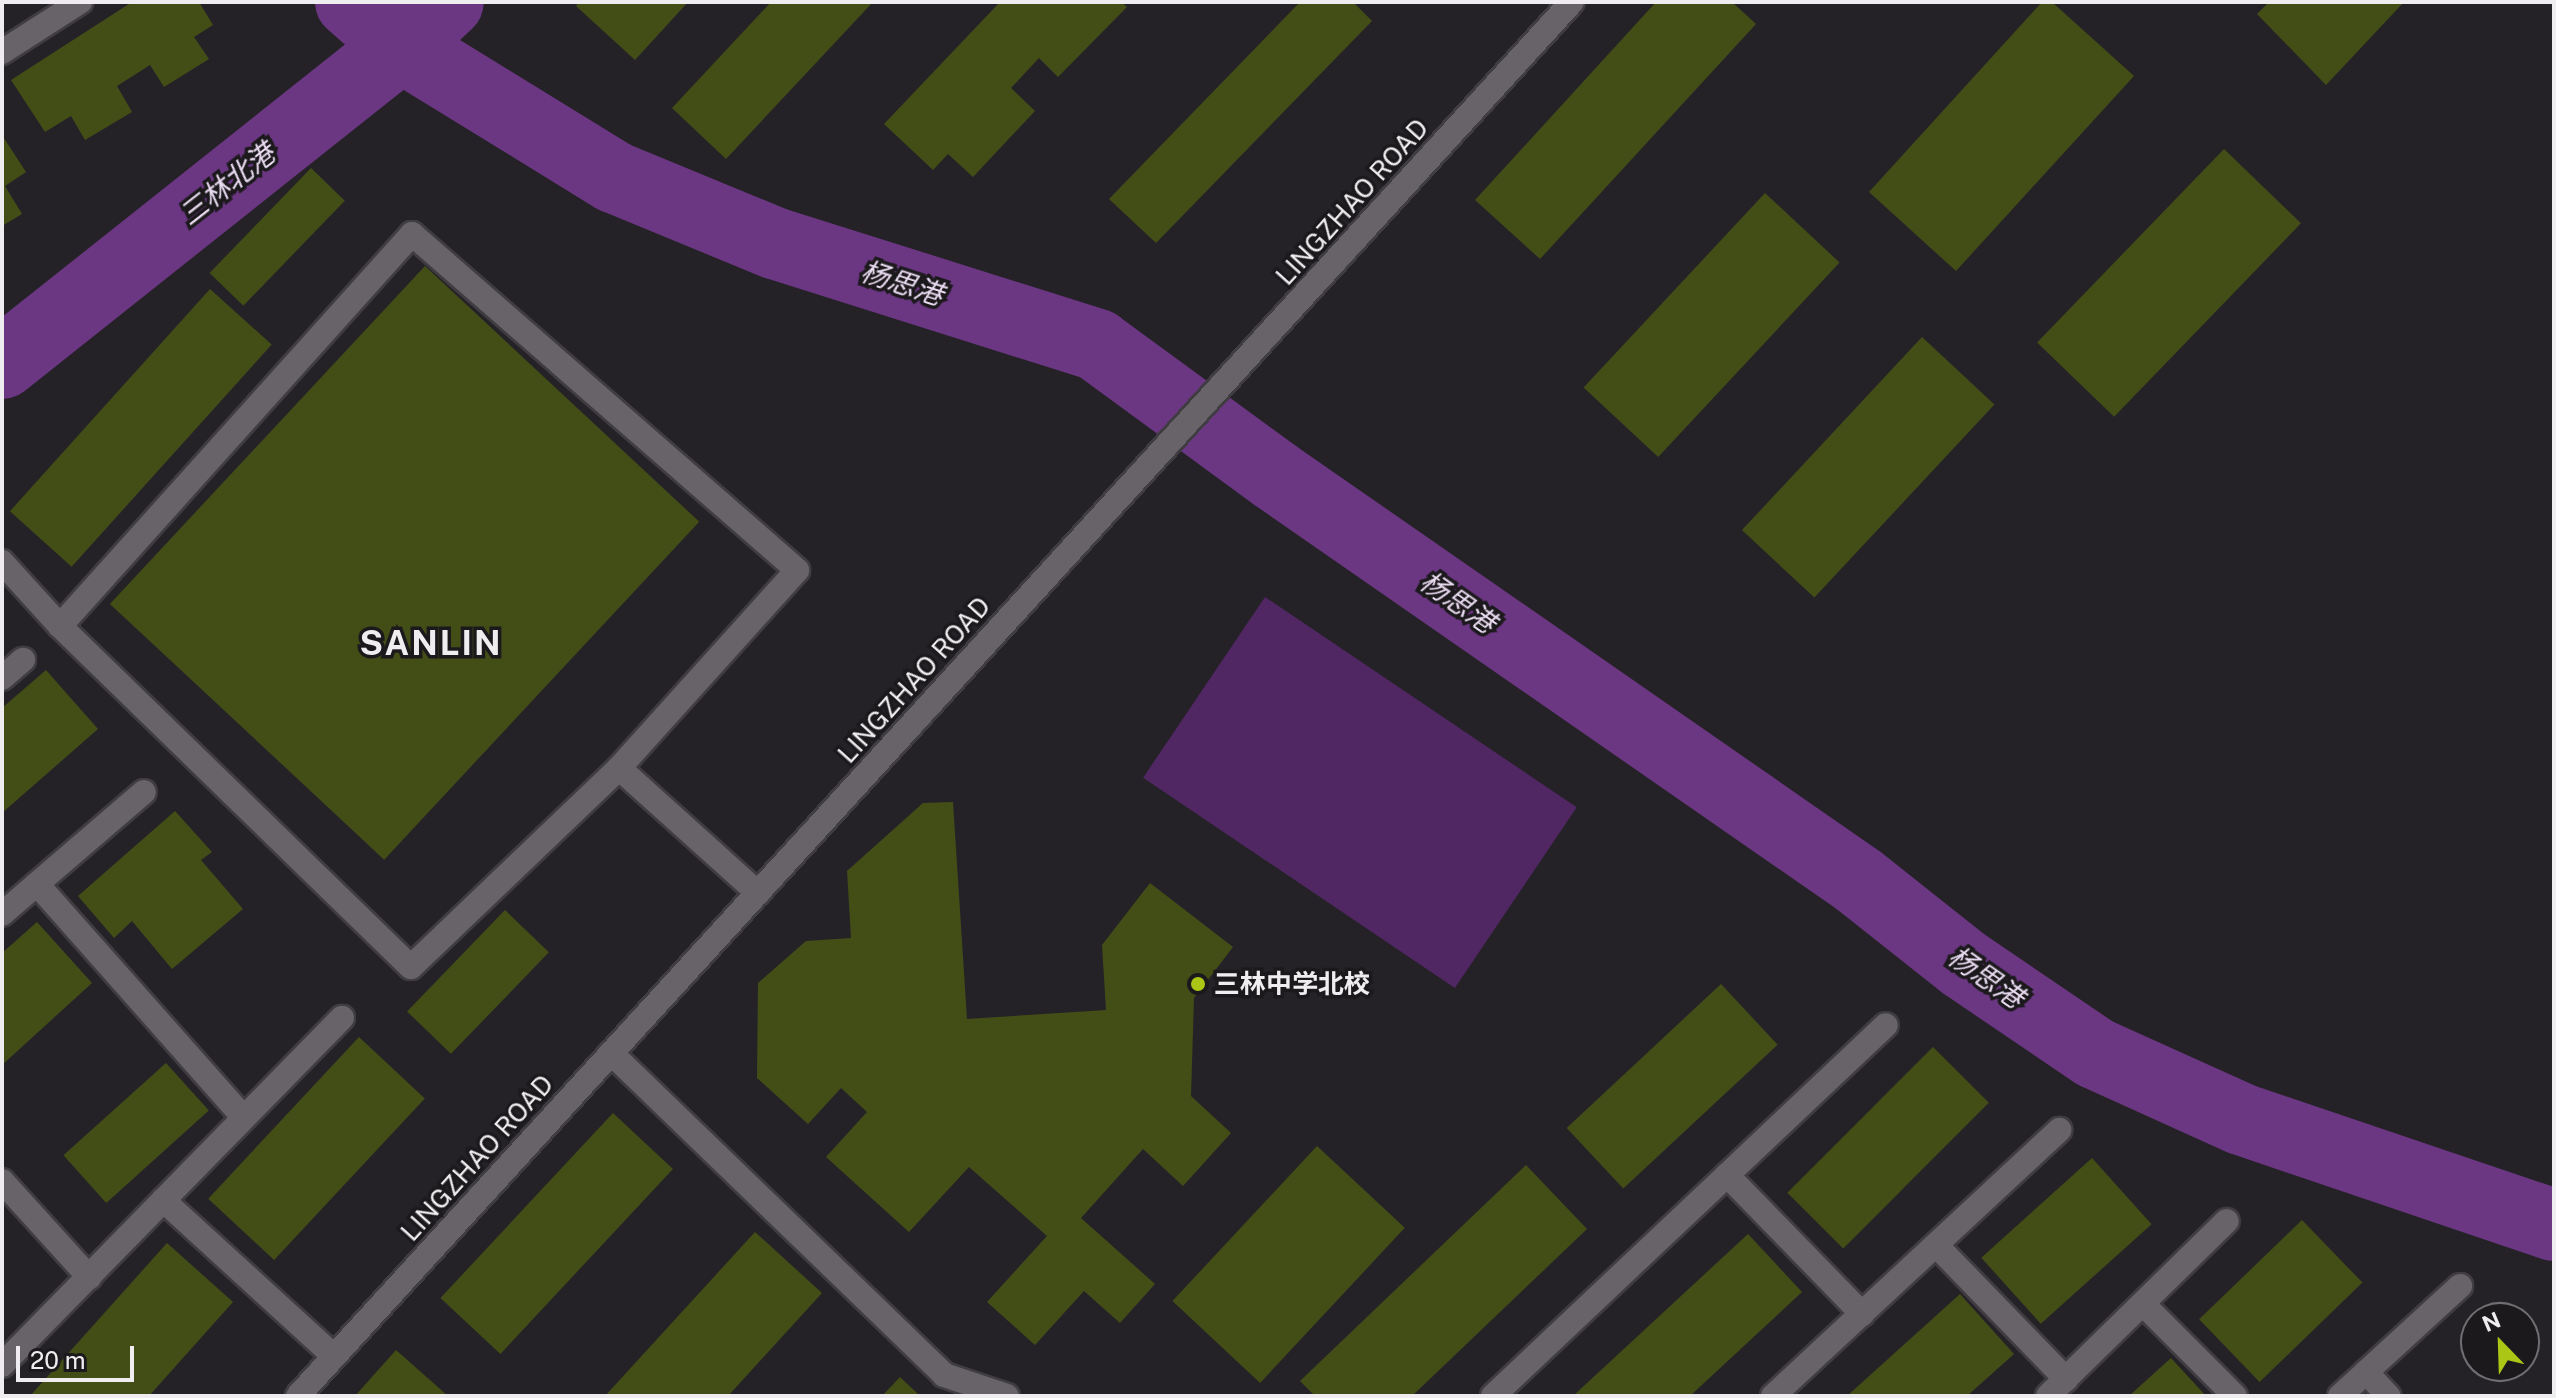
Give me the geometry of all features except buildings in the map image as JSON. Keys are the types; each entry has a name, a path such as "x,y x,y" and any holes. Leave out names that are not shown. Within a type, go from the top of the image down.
{"street":[{"path":"2,52 80,2"},
{"name":"LINGZHAO ROAD","path":"298,1396 1572,2"},
{"path":"2,562 60,626 411,967 619,768 797,570 412,234 60,626"},
{"path":"2,678 23,660"},
{"path":"619,768 758,893"},
{"path":"2,914 144,792"},
{"path":"37,884 244,1118"},
{"path":"2,1365 342,1018"},
{"path":"1493,1396 1886,1025"},
{"path":"611,1053 944,1375 1007,1396"},
{"path":"1773,1396 2059,1130"},
{"path":"1727,1175 1862,1314"},
{"path":"2,1181 89,1277"},
{"path":"163,1200 334,1356"},
{"path":"2048,1396 2227,1221"},
{"path":"1936,1245 2066,1379"},
{"path":"2340,1396 2460,1286"},
{"path":"2143,1304 2235,1396"},
{"path":"2366,1372 2388,1396"}],"shaded area":[{"path":"1265,597 1577,807 1455,988 1143,778"}],"waterway":[{"name":"杨思港","path":"351,2 401,46 614,177 774,243 1097,345 1276,476 1858,880 1964,964 2095,1053 2241,1119 2554,1225"},
{"name":"三林北港","path":"2,363 401,46 448,2"}],"place":[{"name":"三林中学北校","path":"1198,984"}],"district":[{"name":"SANLIN","path":"431,644"}]}
